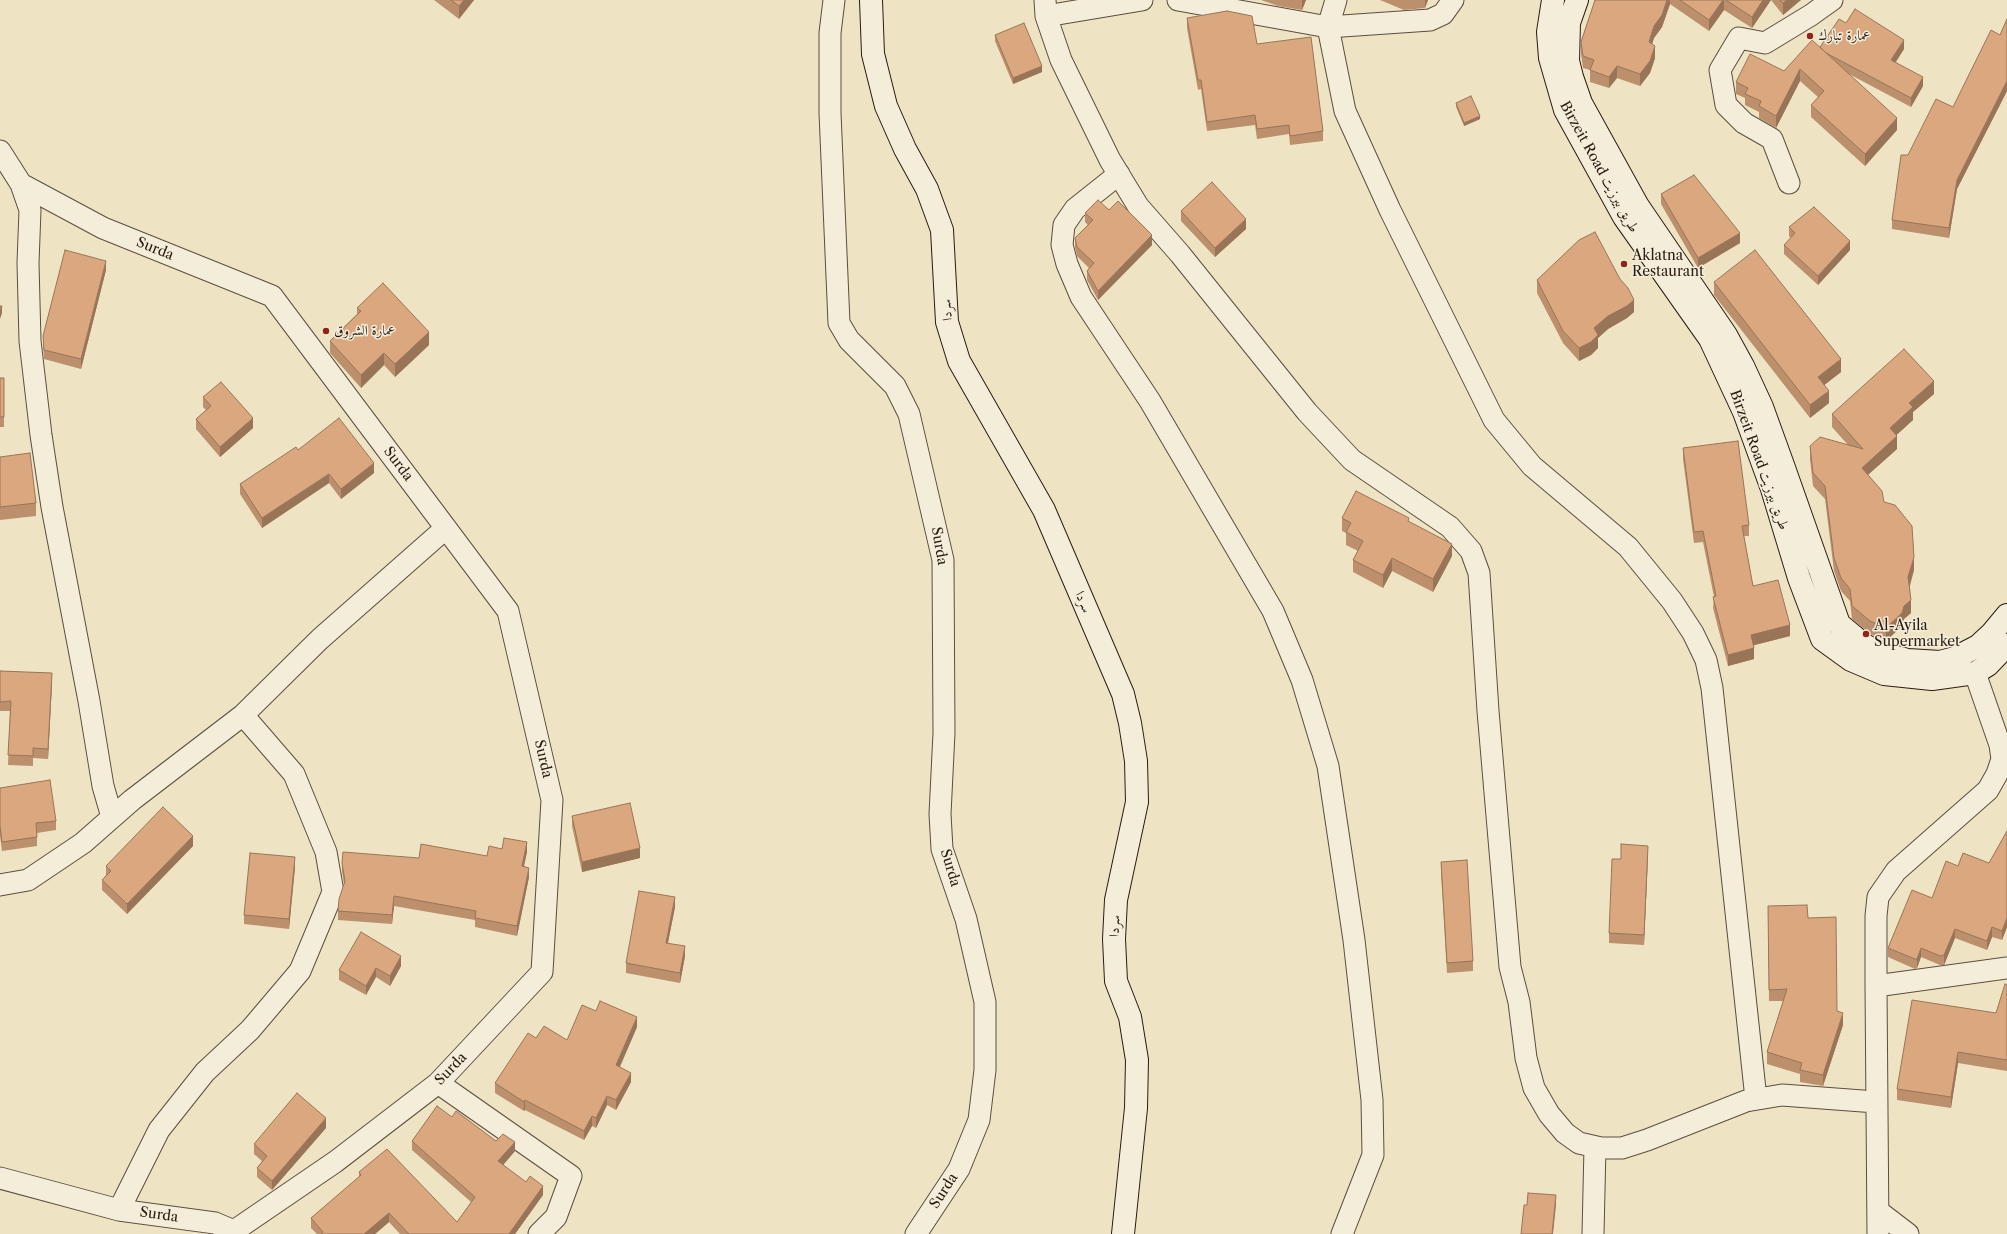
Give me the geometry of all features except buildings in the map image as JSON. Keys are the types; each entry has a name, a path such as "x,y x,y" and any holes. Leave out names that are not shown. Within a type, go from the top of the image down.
{"main road":[{"name":"سردا","path":"871,0 872,54 886,106 905,149 927,189 942,230 947,322 959,361 1044,510 1123,694 1130,723 1136,761 1137,802 1116,900 1114,940 1116,981 1130,1017 1137,1060 1136,1108 1123,1234"},
{"name":"Birzeit Road طريق بيرزيت","path":"1553,0 1548,32 1550,58 1555,80 1565,110 1631,211 1713,345 1744,412 1772,489 1799,578 1822,639 1851,660 1884,674 1932,680 1975,673 1988,665 2007,645"},
{"path":"1577,0 1570,22 1568,61 1572,77 1582,103 1631,211 1726,335 1743,366 1762,407 1784,465 1839,624 1863,644 1875,651 1908,660 1940,662 1955,658 1978,646 1992,633 2007,614"},
{"path":"1967,652 1975,673"}],"street":[{"name":"Surda","path":"834,0 830,33 830,114 839,323 849,340 895,386 909,414 943,560 944,734 940,814 942,849 966,919 985,1002 985,1070 979,1120 959,1168 916,1234"},
{"path":"1142,0 1045,8 1061,60 1084,110 1138,206 1312,418 1352,460 1450,527 1471,551 1479,573 1488,711 1510,967 1519,1002 1526,1058 1534,1088 1549,1114 1565,1133 1579,1143 1594,1146 1622,1148 1647,1140 1746,1101 1756,1099 1782,1095 1876,1102"},
{"path":"1178,0 1328,27 1430,20 1443,14 1452,0"},
{"path":"1336,0 1328,27 1345,111 1390,210 1494,420 1532,466 1628,546 1672,601 1693,633 1706,660 1712,688 1756,1099"},
{"path":"1789,183 1772,139 1744,123 1726,105 1720,70 1739,38 1765,43 1812,15 1832,0"},
{"name":"Surda","path":"0,151 21,184 103,228 272,296 508,611 552,800 542,972 438,1083 335,1162 234,1231 119,1210 0,1178"},
{"path":"1119,174 1075,208 1064,225 1062,245 1067,264 1081,297 1150,401 1273,611 1302,680 1328,766 1354,940 1372,1100 1373,1155 1342,1234"},
{"path":"21,184 30,210 28,262 30,341 41,435 52,507 89,701 103,786 112,817"},
{"path":"0,885 28,880 83,842 112,817 243,715 320,639 446,528"},
{"path":"1878,1234 1876,916 1878,897 1896,871 1988,790 1997,774 2002,759 2000,745 1975,673"},
{"path":"119,1210 159,1130 205,1072 250,1030 300,971 333,892 326,852 294,774 243,715"},
{"path":"1876,986 2007,968"},
{"path":"438,1083 570,1176 556,1217 539,1234"},
{"path":"1593,1234 1594,1146"},
{"path":"1878,1211 1908,1234"}],"place":[{"name":"عمارة تبارك","path":"1810,36"},
{"name":"Aklatna Restaurant","path":"1624,264"},
{"name":"عمارة الشروق","path":"326,331"},
{"name":"Al-Ayila Supermarket","path":"1866,634"}]}
